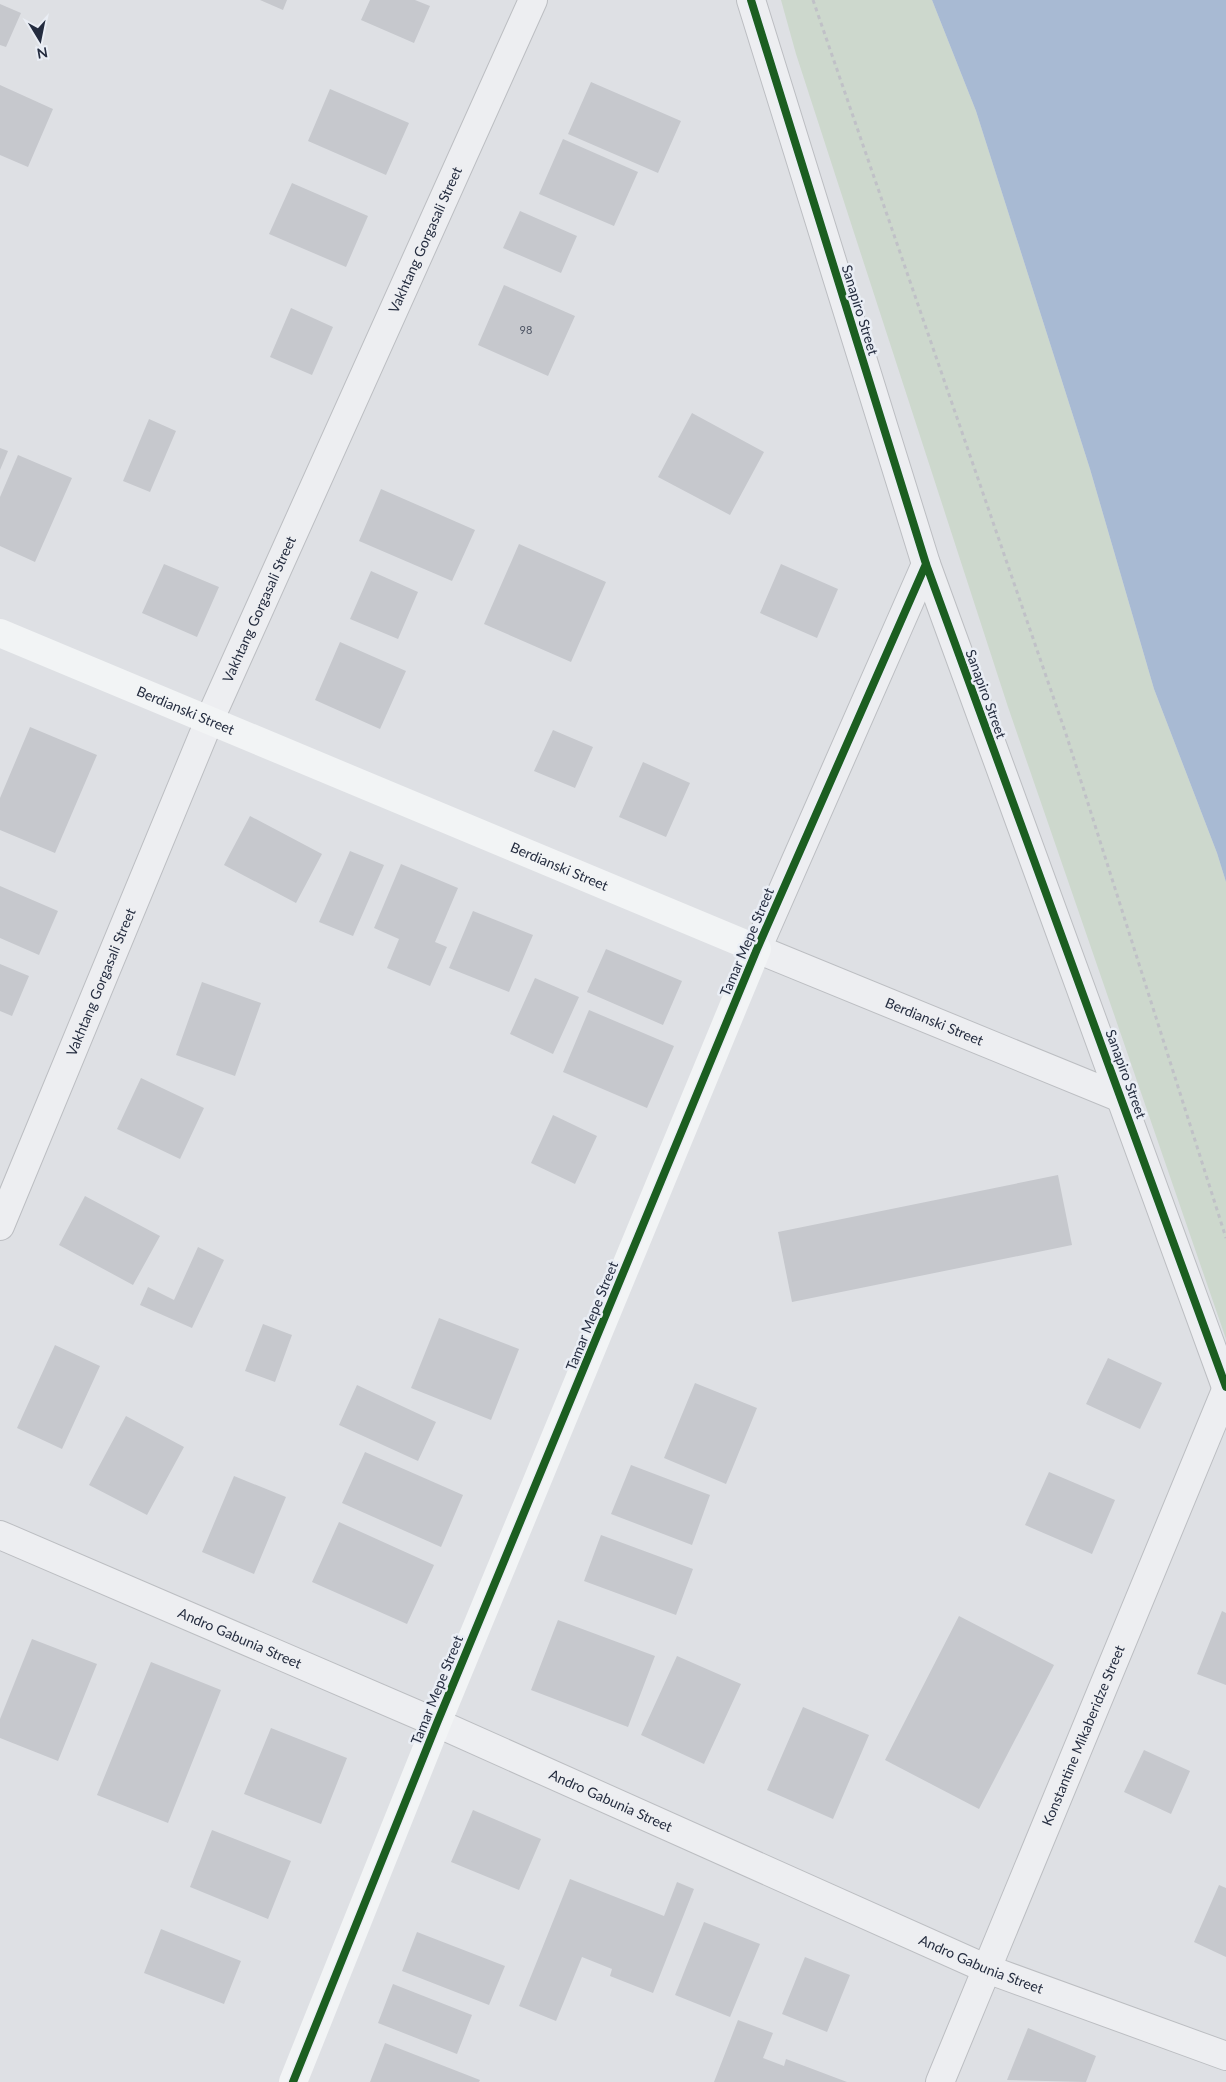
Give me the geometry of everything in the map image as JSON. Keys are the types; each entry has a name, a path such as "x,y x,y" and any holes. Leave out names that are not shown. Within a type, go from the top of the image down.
{"street":[{"name":"Vakhtang Gorgasali Street","path":"0,1226 209,721 533,0"},
{"name":"Sanapiro Street","path":"751,0 926,564 1226,1389"},
{"name":"Tamar Mepe Street","path":"293,2082 437,1723 757,948 926,564"},
{"name":"Berdianski Street","path":"0,633 1121,1098"},
{"name":"Konstantine Mikaberidze Street","path":"940,2082 1226,1389"},
{"name":"Andro Gabunia Street","path":"0,1535 437,1723 987,1969 1226,2056"}],"path":[{"path":"813,0 1066,734 1226,1238"}],"shaded area":[{"path":"781,0 932,0 976,111 1090,469 1154,689 1217,853 1226,882 1226,1339 1008,707 796,54"}],"water":[{"path":"932,0 1226,0 1226,882 1217,853 1154,689 1090,469 976,111"}],"building":[{"path":"260,0 287,0 283,10"},
{"path":"370,0 415,0 430,6 414,43 361,20"},
{"path":"0,4 21,13 6,47 0,45"},
{"path":"591,82 681,121 658,173 568,134"},
{"path":"0,85 53,109 28,167 0,155"},
{"path":"330,89 409,123 386,175 308,141"},
{"path":"563,139 638,172 614,226 539,194"},
{"path":"292,183 368,216 346,267 269,234"},
{"path":"520,211 577,236 561,273 503,248"},
{"path":"504,285 575,316 548,376 478,345"},
{"path":"291,308 333,327 312,375 270,357"},
{"path":"692,413 764,452 730,515 658,477"},
{"path":"149,419 176,431 150,492 123,481"},
{"path":"0,448 8,451 0,470"},
{"path":"18,455 72,478 35,562 0,546 0,497"},
{"path":"381,489 475,530 452,581 359,541"},
{"path":"519,544 606,582 571,662 484,624"},
{"path":"164,564 219,587 197,637 142,613"},
{"path":"781,564 838,589 817,638 760,613"},
{"path":"371,571 418,592 398,639 350,619"},
{"path":"340,642 406,671 380,729 315,700"},
{"path":"30,727 97,755 55,853 0,830 0,798"},
{"path":"553,730 593,747 575,788 534,771"},
{"path":"643,762 690,783 666,837 619,817"},
{"path":"250,816 322,854 296,903 224,865"},
{"path":"350,851 384,865 353,936 319,922"},
{"path":"401,864 458,888 435,942 447,947 430,986 387,968 399,939 374,928"},
{"path":"0,886 58,911 39,955 0,938"},
{"path":"473,911 533,935 509,992 449,968"},
{"path":"606,949 682,981 663,1025 587,992"},
{"path":"0,964 29,976 12,1016 0,1011"},
{"path":"535,978 579,997 553,1054 510,1034"},
{"path":"202,982 261,1003 235,1076 176,1055"},
{"path":"589,1010 674,1046 647,1108 563,1072"},
{"path":"141,1078 204,1108 180,1159 117,1129"},
{"path":"553,1115 597,1136 575,1184 531,1163"},
{"path":"1058,1175 1072,1245 792,1302 778,1232"},
{"path":"85,1196 160,1236 133,1285 59,1245"},
{"path":"198,1247 224,1260 192,1328 140,1305 148,1287 174,1300"},
{"path":"439,1318 519,1349 491,1420 411,1388"},
{"path":"263,1324 292,1335 275,1382 245,1371"},
{"path":"55,1345 100,1366 62,1449 17,1428"},
{"path":"1108,1358 1162,1383 1140,1429 1086,1404"},
{"path":"695,1383 757,1408 726,1484 664,1458"},
{"path":"357,1385 436,1422 418,1461 339,1425"},
{"path":"126,1416 184,1447 147,1515 89,1485"},
{"path":"365,1452 463,1495 441,1547 342,1503"},
{"path":"631,1465 710,1495 692,1545 611,1514"},
{"path":"1049,1472 1115,1500 1092,1554 1025,1525"},
{"path":"234,1476 286,1497 254,1574 202,1552"},
{"path":"339,1522 434,1565 407,1624 312,1582"},
{"path":"601,1535 693,1569 676,1615 584,1581"},
{"path":"1222,1611 1226,1613 1226,1685 1197,1674"},
{"path":"959,1616 1054,1665 979,1809 885,1760"},
{"path":"558,1620 655,1656 628,1727 531,1690"},
{"path":"32,1639 97,1664 58,1761 0,1738 0,1719"},
{"path":"677,1656 741,1684 704,1764 641,1735"},
{"path":"151,1662 221,1690 168,1823 97,1795"},
{"path":"803,1707 869,1735 833,1819 767,1790"},
{"path":"271,1728 347,1758 321,1824 244,1794"},
{"path":"1144,1750 1190,1771 1171,1814 1124,1792"},
{"path":"473,1810 541,1839 519,1890 451,1862"},
{"path":"212,1830 291,1861 268,1919 190,1887"},
{"path":"570,1879 664,1916 677,1882 694,1889 653,1993 610,1976 612,1969 582,1957 556,2021 519,2006"},
{"path":"1219,1885 1226,1888 1226,1957 1194,1942"},
{"path":"704,1922 760,1944 730,2017 675,1995"},
{"path":"161,1929 241,1961 224,2004 144,1973"},
{"path":"417,1932 505,1966 489,2005 402,1971"},
{"path":"805,1957 850,1975 827,2032 782,2014"},
{"path":"393,1984 472,2015 457,2054 378,2023"},
{"path":"738,2020 773,2033 763,2058 784,2066 786,2059 847,2082 714,2082"},
{"path":"1028,2028 1096,2056 1086,2082 1007,2080"},
{"path":"385,2043 480,2080 479,2082 370,2082"}],"cycle path":[{"path":"751,0 926,564 1226,1387"},
{"path":"293,2082 437,1723 757,949 926,564"}]}
